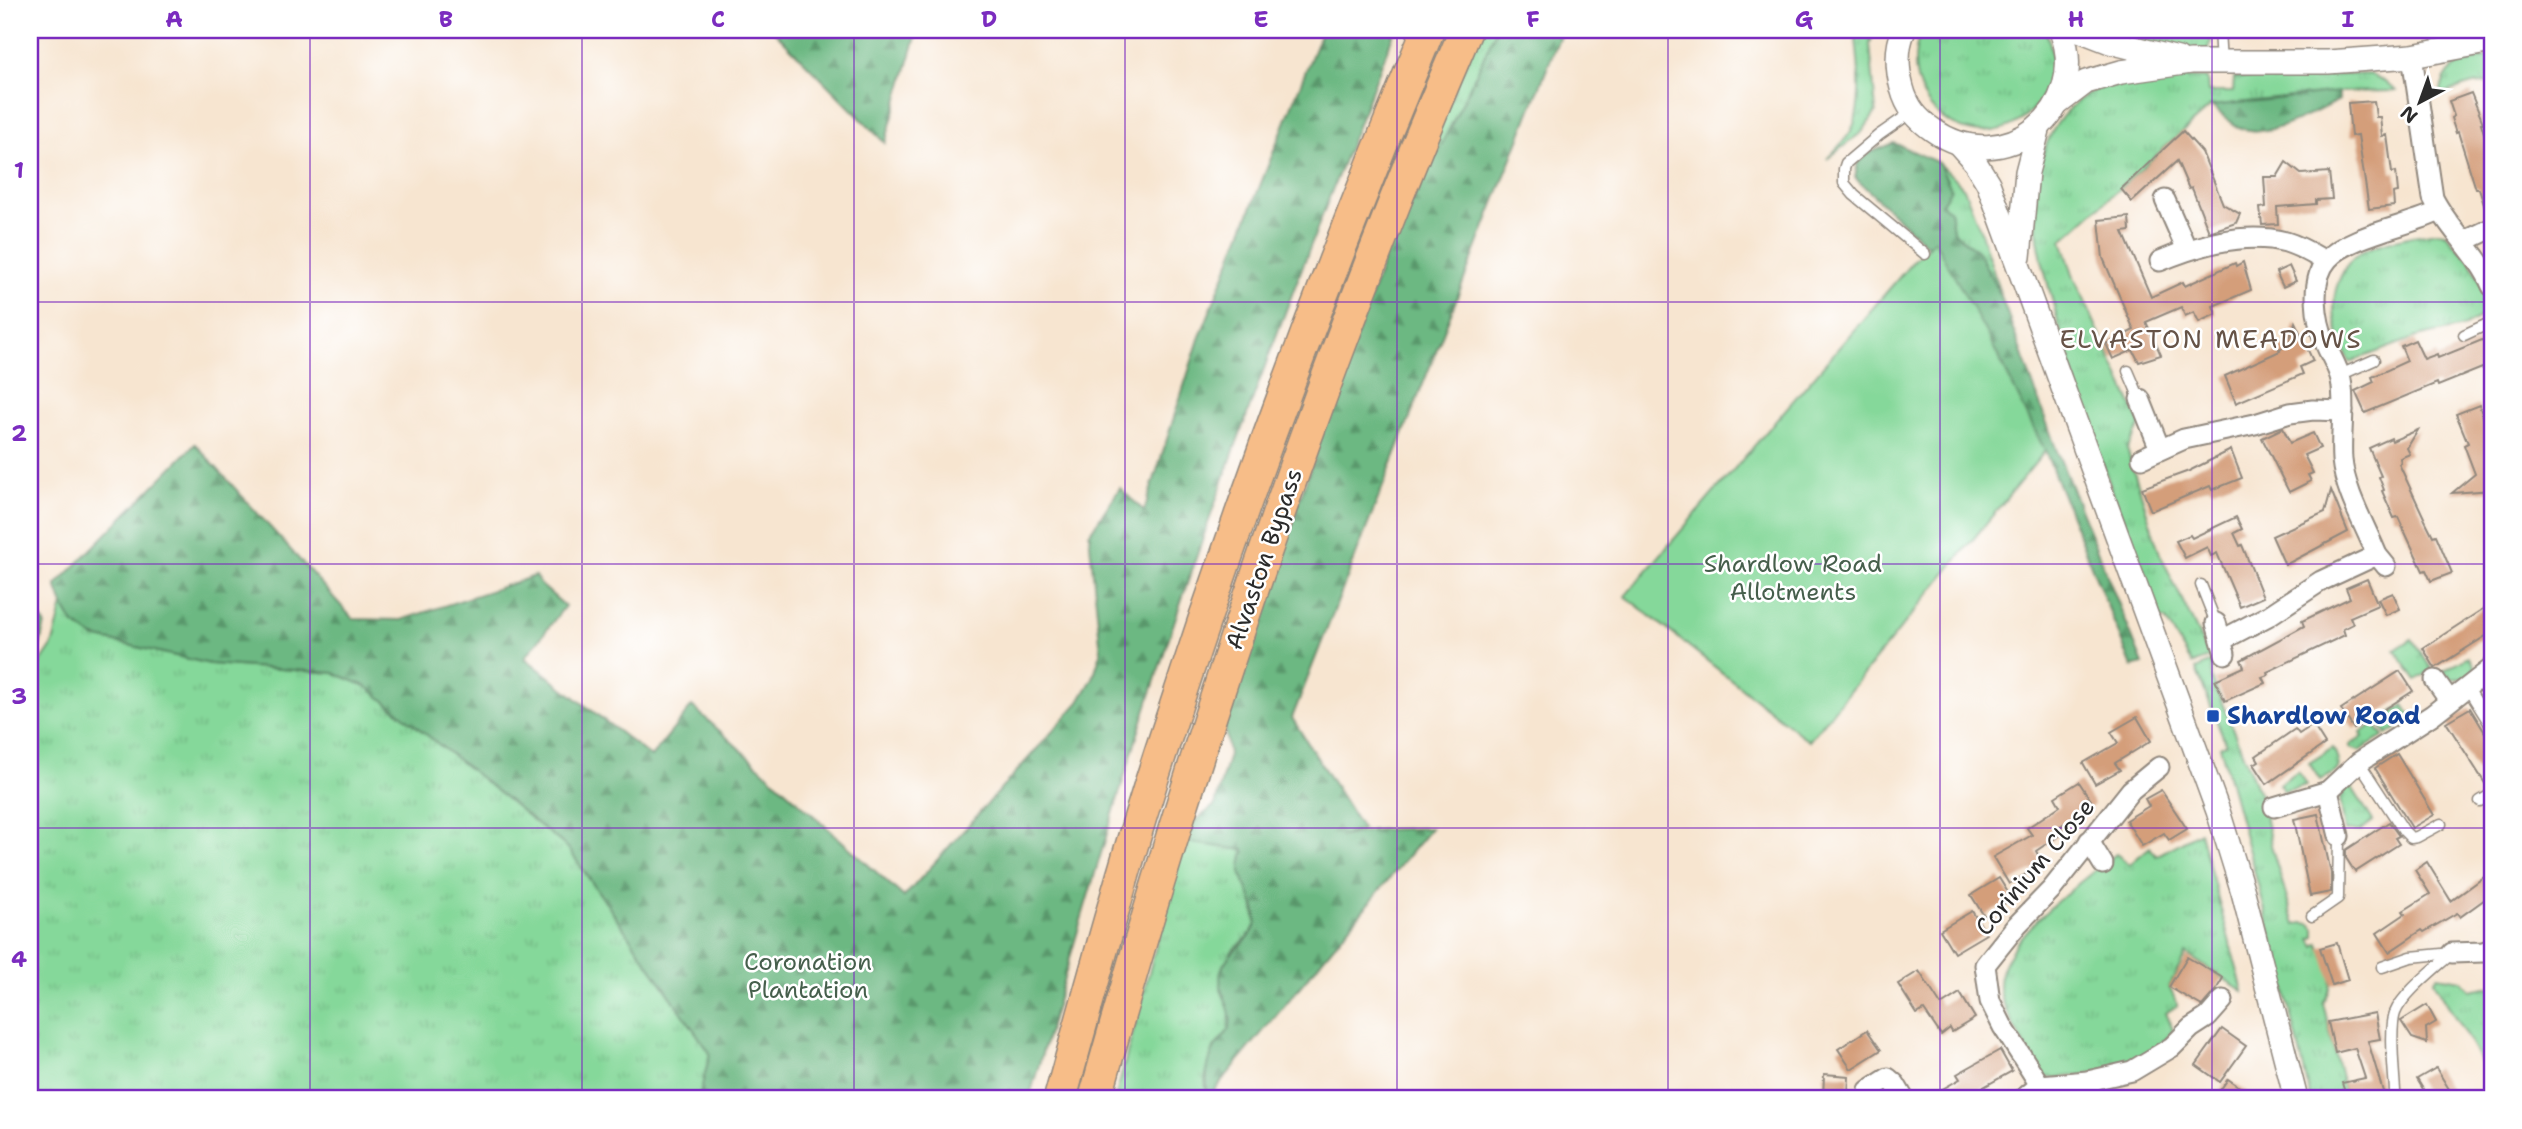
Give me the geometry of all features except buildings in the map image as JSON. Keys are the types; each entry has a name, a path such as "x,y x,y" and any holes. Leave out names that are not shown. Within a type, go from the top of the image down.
{"highway":[{"name":"Alvaston Bypass","path":"1060,1099 1166,735 1256,469 1359,198 1428,30"},
{"name":"Alvaston Bypass","path":"1095,1099 1191,773 1267,546 1344,330 1466,30"}],"street":[{"path":"1904,30 1898,52 1898,69 1903,92 1913,111 1936,132 1972,148 1986,148 2021,139 2039,126 2057,104 2076,88 2101,78 2121,72 2191,62"},
{"path":"2057,104 2068,73 2068,55 2061,30"},
{"path":"2079,30 2110,42 2191,62 2221,64 2328,62 2412,56 2492,41"},
{"path":"2412,56 2433,198 2486,272 2492,286"},
{"path":"2019,263 2026,181 2039,126"},
{"path":"1959,144 1988,183 2218,811 2243,892 2296,1099"},
{"path":"2165,201 2187,250"},
{"path":"2221,639 2269,616 2321,581 2381,560 2344,472 2340,375 2318,321 2317,287 2325,261 2334,253 2356,240 2440,211"},
{"path":"2465,241 2492,228"},
{"path":"2160,261 2187,250 2223,241 2277,241 2294,245 2325,261"},
{"path":"2140,399 2151,453 2184,439 2255,424 2290,413 2313,410 2343,411"},
{"path":"2273,807 2328,791 2359,762 2432,715 2492,668"},
{"path":"2435,680 2449,701"},
{"name":"Corinium Close","path":"2040,1085 1990,1002 1985,965 2017,925 2052,889 2131,790 2159,767"},
{"path":"2328,791 2339,836"},
{"path":"2089,841 2103,864"},
{"path":"2452,953 2492,949"},
{"path":"2024,1099 2040,1085 2090,1090 2132,1071 2172,1047 2191,1028 2208,1017 2223,1000"},
{"path":"1869,1090 1888,1078 1904,1099"}],"lane":[{"path":"2219,30 2221,64"},
{"path":"1913,111 1846,163 1844,183 1924,254"},
{"path":"2464,335 2492,322"},
{"path":"2340,375 2374,360"},
{"path":"2128,371 2140,399"},
{"path":"2201,585 2221,639"},
{"path":"2466,686 2492,727"},
{"path":"2359,762 2411,838 2417,838 2441,824"},
{"path":"2480,802 2492,794"},
{"path":"2312,916 2338,898 2339,836"},
{"path":"2382,967 2411,957 2452,953"},
{"path":"2395,1091 2395,1014 2408,996 2452,953"}],"green space":[{"path":"773,30 918,30 885,143"},
{"name":"Coronation Plantation","path":"1322,30 1385,30 1394,33 1292,294 1173,625 1088,895 1029,1099 699,1099 710,1053 568,848 366,686 334,673 210,664 94,637 74,624 63,605 56,585 195,444 353,619 401,620 535,576 541,585 565,606 525,658 651,757 692,706 904,897 1079,702 1093,678 1101,652 1089,534 1120,488 1144,511 1199,339"},
{"path":"1480,30 1496,30 1446,137 1390,241"},
{"path":"1496,30 1562,30 1292,718 1362,829 1339,837 1373,830 1431,828 1208,1098 1210,1058 1228,1031 1230,1022 1221,986 1221,971 1228,958 1254,930 1256,917 1254,904 1241,872 1244,850 1184,842 1189,826 1215,805 1229,754 1223,718 1390,241 1446,137"},
{"path":"1855,30 1874,30 1870,44 1876,112 1862,132 1827,159 1849,134 1857,112 1859,84"},
{"path":"1921,30 2045,30 2052,61 2045,92 2026,116 2003,129 1978,132 1954,125 1934,111 1920,89 1915,62"},
{"path":"2092,30 2213,30 2208,55 2154,48"},
{"path":"2492,56 2492,82 2473,84 2440,94 2443,83 2452,70 2465,63"},
{"path":"2370,74 2385,81 2396,91 2339,92 2211,106 2062,240 2073,275 2141,425 2127,449 2160,554 2210,658 2192,664 2165,619 2160,619 2079,395 2044,270 2037,232 2036,187 2043,154 2057,125 2079,100 2093,91 2124,81 2157,77 2207,78 2208,92 2233,92 2234,78"},
{"path":"2339,92 2339,100 2316,112 2289,124 2262,131 2237,126 2211,106"},
{"path":"1894,143 1939,163 1951,189 1941,204 1950,210 1953,231 1978,252 2001,296 2058,454 2143,664 2132,667 2045,451 1990,340 1933,241 1928,246 1855,178 1858,163 1871,152"},
{"path":"1939,163 1964,188 2001,296 1978,252 1953,231 1950,210 1941,204 1951,189"},
{"path":"2437,232 2445,233 2470,261 2492,304 2492,311 2463,327 2417,337 2350,362 2337,330 2334,307 2337,285 2347,265 2359,253 2377,245"},
{"name":"Shardlow Road Allotments","path":"1934,240 1990,340 2045,451 1809,741 1625,596"},
{"path":"63,605 74,624 94,637 210,664 334,673 366,686 568,848 710,1053 699,1099 30,1099 30,679 52,646"},
{"path":"30,610 45,624 38,653 30,663"},
{"path":"2412,639 2432,670 2416,680 2395,650"},
{"path":"2468,656 2475,667 2467,676 2449,678 2442,672"},
{"path":"2211,662 2212,679 2262,800 2271,845 2295,925 2311,924 2315,929 2315,937 2311,939 2315,946 2319,943 2328,966 2330,988 2323,1003 2346,1099 2311,1099 2278,958 2220,746 2226,744 2196,669"},
{"path":"2404,705 2410,714 2403,725 2386,735 2378,722"},
{"path":"2374,724 2383,737 2359,751 2350,748 2350,745 2363,737 2361,733"},
{"path":"2333,748 2338,768 2320,780 2309,763"},
{"path":"2298,771 2306,785 2284,791 2279,784"},
{"path":"2348,781 2373,821 2360,831 2345,831 2340,798"},
{"path":"2200,832 2243,991 2186,954 2169,987 2178,1005 2166,1013 2173,1030 2161,1044 2124,1067 2089,1074 2045,1078 2025,1046 2001,997 1999,987 2002,969 2012,950 2044,913 2116,854 2130,864 2150,847 2156,856"},
{"path":"1184,842 1245,850 1241,870 1253,903 1256,924 1249,936 1231,952 1221,990 1230,1010 1229,1030 1214,1048 1205,1078 1207,1099 1115,1099"},
{"path":"2438,976 2461,980 2470,990 2492,986 2492,1092 2483,1065 2434,981"}],"place":[{"name":"Shardlow Road","path":"2213,716"}],"district":[{"name":"ELVASTON MEADOWS","path":"2211,339"}]}
